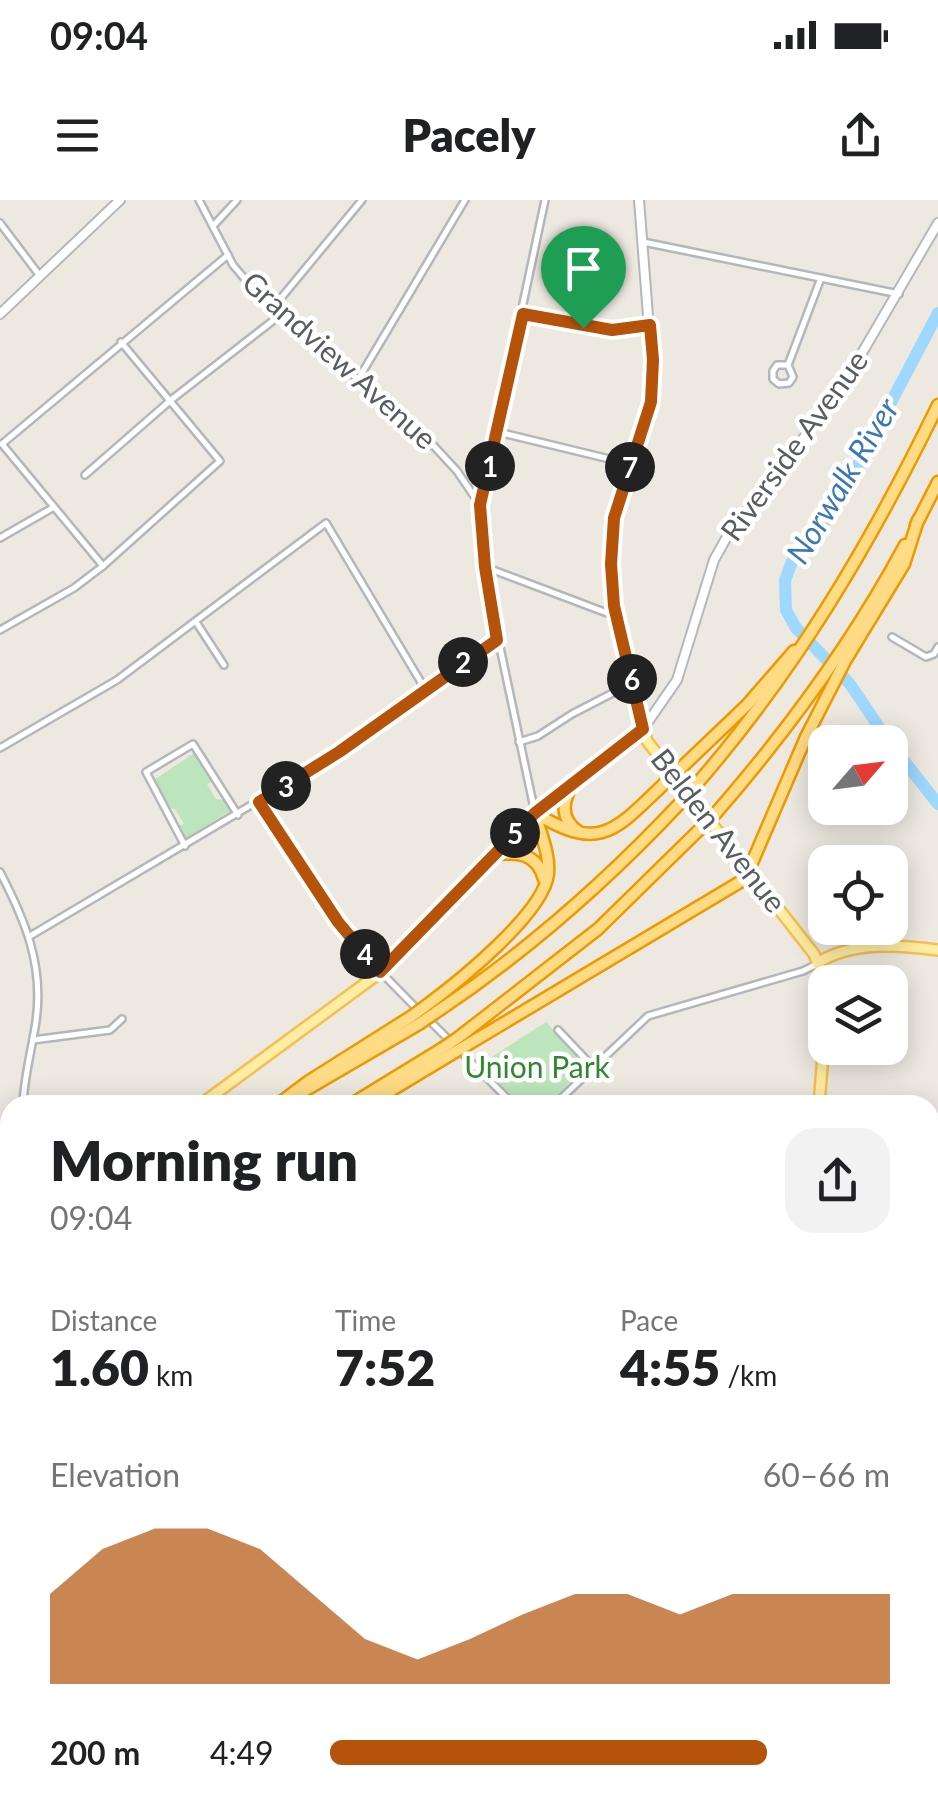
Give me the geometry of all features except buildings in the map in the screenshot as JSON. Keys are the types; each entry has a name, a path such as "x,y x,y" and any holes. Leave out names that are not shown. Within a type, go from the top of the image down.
{"highway":[{"path":"294,1095 415,1020 558,920 681,802 832,604 887,509 938,406"},
{"path":"382,1095 463,1041 739,884 750,871 820,708 938,482"},
{"path":"463,1041 598,929 716,813 857,634"},
{"path":"535,813 564,830 584,834 616,826 788,663"},
{"path":"575,780 564,810 571,827 584,834"},
{"path":"431,1009 492,950 544,890 548,861 535,813"},
{"path":"494,855 514,852 531,858 542,871 544,890"},
{"path":"368,1095 447,1052"}],"main road":[{"path":"214,1095 380,972 535,813 643,729"},
{"name":"Belden Avenue","path":"643,729 647,741 820,965"},
{"path":"819,962 838,951 865,948 938,950"},
{"path":"820,1095 822,1065"}],"street":[{"path":"0,314 120,200"},
{"name":"Grandview Avenue","path":"199,200 248,284 279,316 359,378 442,453 480,505"},
{"path":"214,225 236,200"},
{"path":"272,309 362,200"},
{"path":"359,378 465,200"},
{"path":"535,813 497,640 480,505 545,200"},
{"path":"628,200 639,203 653,360 651,402 614,518 611,564 616,614 643,729"},
{"path":"0,222 40,276"},
{"name":"Riverside Avenue","path":"643,729 677,680 714,560 729,534 838,394 938,223"},
{"path":"643,242 899,294"},
{"path":"103,566 1,443 228,254"},
{"path":"788,365 781,364 773,371 779,384 789,383 793,377 788,365 821,278"},
{"path":"523,314 612,330 650,325"},
{"path":"84,475 171,400 279,316"},
{"path":"0,630 74,588 103,566 220,460 122,342"},
{"path":"498,432 630,464"},
{"path":"0,538 54,506"},
{"path":"0,748 117,680 326,523 425,689"},
{"path":"485,567 616,614"},
{"path":"196,622 224,665"},
{"path":"892,637 926,657 938,647"},
{"path":"30,936 339,752 497,640"},
{"path":"518,742 538,736 632,683"},
{"path":"185,846 146,772 193,744 238,815"},
{"path":"259,802 338,922 380,972 504,1095"},
{"path":"0,872 30,936 38,991 23,1095"},
{"path":"564,1095 648,1016 803,971 819,962"},
{"path":"33,1040 110,1030 122,1019"},
{"path":"558,1030 592,1066"}],"green space":[{"path":"194,753 213,782 207,784 216,799 224,800 231,810 185,839 178,826 184,824 175,809 168,808 154,780"},
{"name":"Union Park","path":"546,1022 582,1061 583,1069 557,1095 510,1095 481,1064"}],"waterway":[{"name":"Norwalk River","path":"878,725 850,684 796,628 786,610 785,580 795,554 815,535 838,503 938,313"},
{"name":"Norwalk River","path":"908,766 938,804"}],"route":[{"path":"523,314 583,328 612,330 650,325 651,402 614,518 611,564 614,606 643,729 535,813 380,972 338,922 259,802 339,752 497,640 480,505 523,314"}]}
